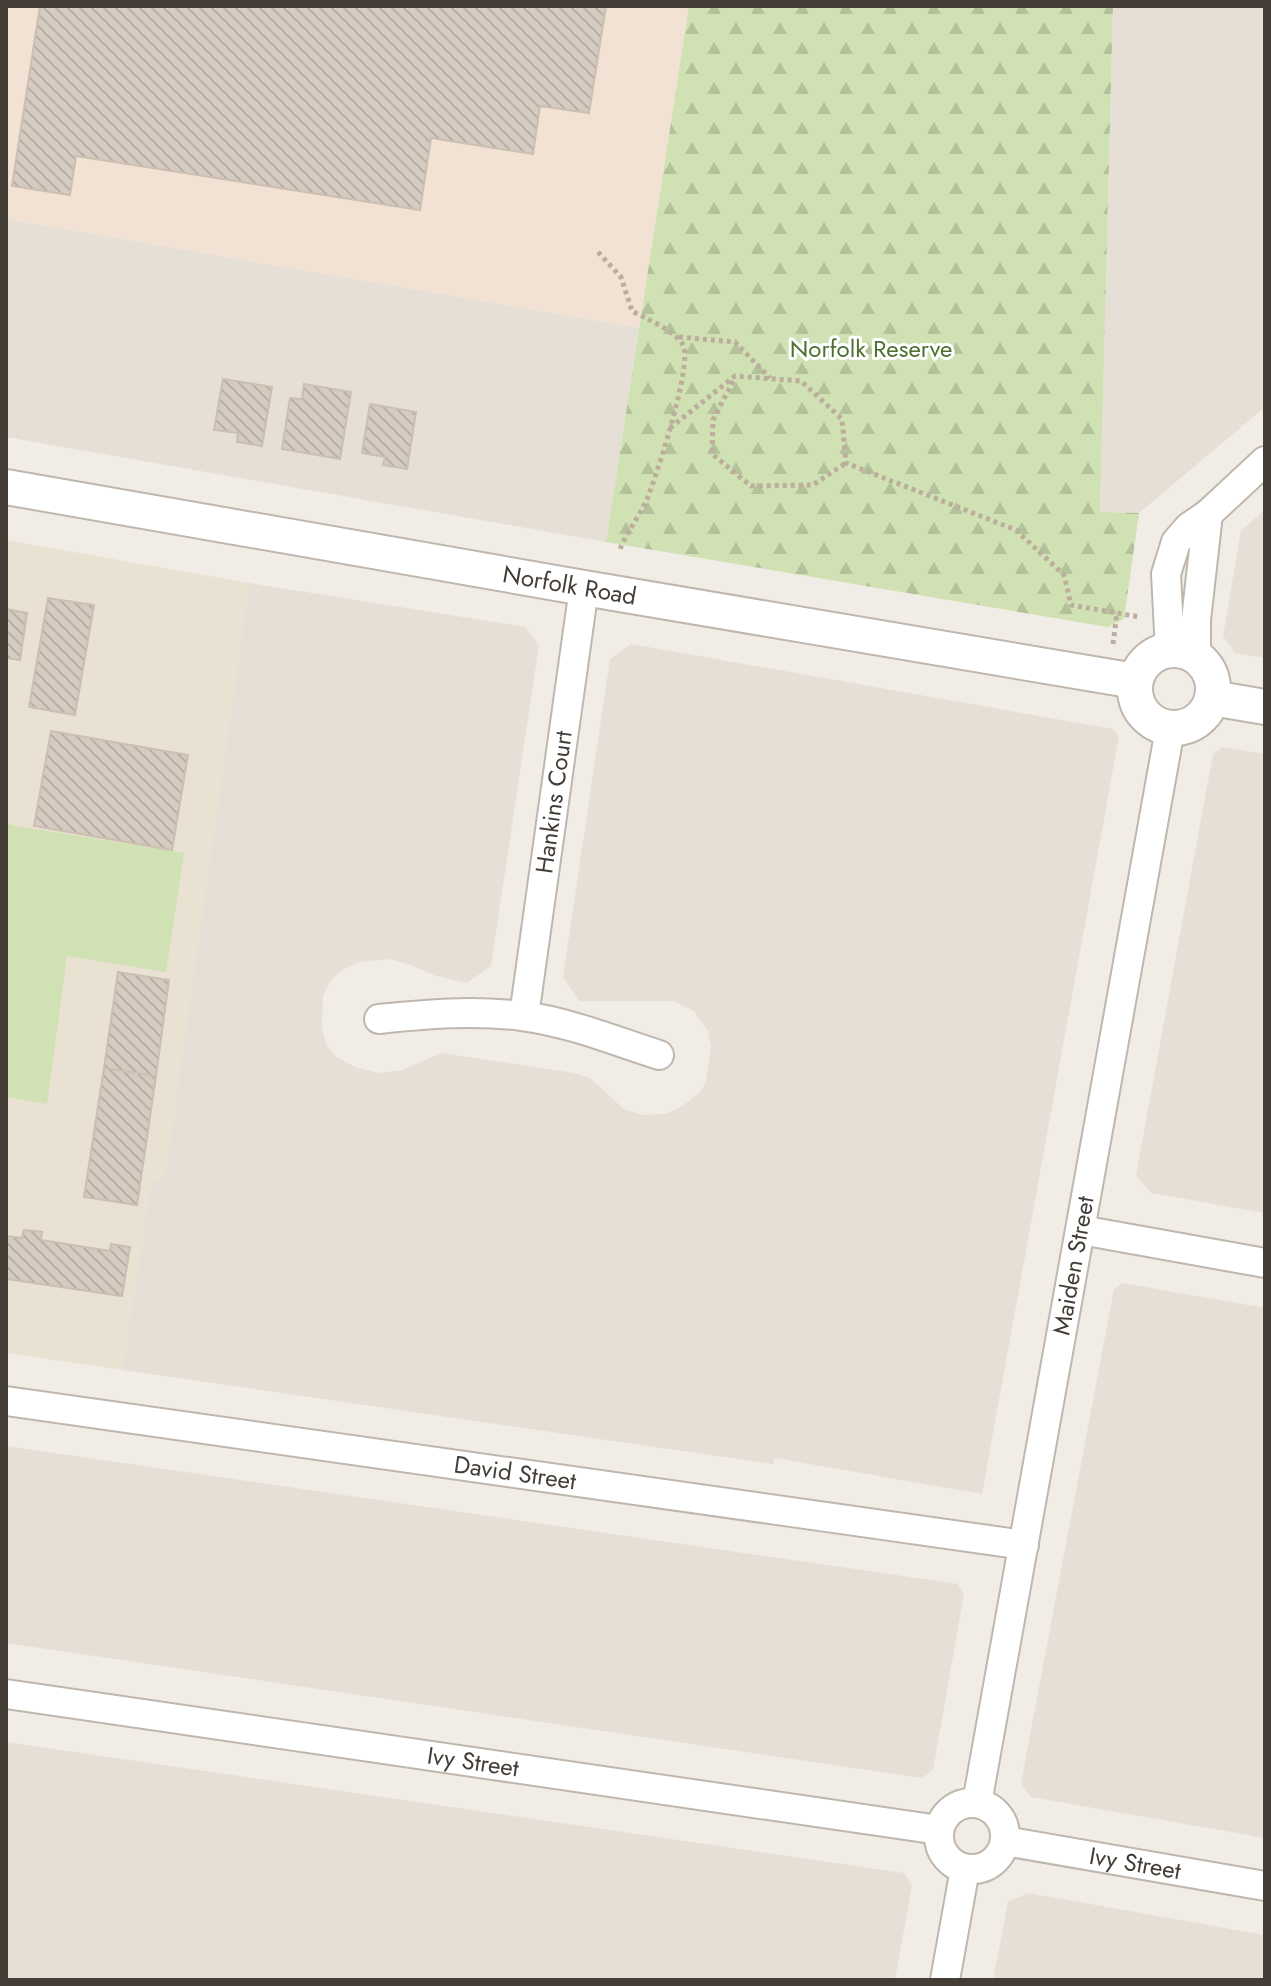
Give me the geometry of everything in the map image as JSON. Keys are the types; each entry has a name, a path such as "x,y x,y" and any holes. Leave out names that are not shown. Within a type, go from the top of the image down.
{"street":[{"path":"1183,654 1166,574 1170,556 1176,542 1189,527 1208,514 1265,461"},
{"name":"Norfolk Road","path":"6,487 1135,681"},
{"name":"Hankins Court","path":"524,1016 584,588"},
{"path":"1183,654 1203,663 1212,679 1212,698 1202,717 1192,724 1170,729 1146,718 1134,694 1135,681 1147,660 1183,654"},
{"path":"1212,698 1265,707"},
{"name":"Maiden Street","path":"977,1803 1170,729"},
{"path":"379,1019 466,1012 524,1016 659,1055"},
{"path":"1081,1230 1265,1263"},
{"name":"David Street","path":"6,1401 1024,1545"},
{"name":"Ivy Street","path":"6,1694 939,1830"},
{"path":"967,1803 977,1803 987,1806 1002,1821 1005,1841 1002,1852 987,1867 965,1869 947,1860 938,1841 939,1830 948,1812 967,1803"},
{"name":"Ivy Street","path":"1005,1841 1265,1886"},
{"path":"945,1980 965,1869"}],"path":[{"path":"598,252 621,277 632,311 678,337 735,342 771,378"},
{"path":"620,549 648,497 670,428 685,363 685,348 678,337"},
{"path":"670,428 735,376 801,381 842,419 846,463"},
{"path":"735,376 713,420 712,454 751,486 813,485 846,463"},
{"path":"846,463 1016,530 1064,575 1071,605 1146,618"},
{"path":"1113,645 1117,613"}],"shaded area":[{"path":"6,6 689,6 639,328 6,219"},
{"path":"1113,6 1265,6 1265,407 1139,513 1100,512"},
{"path":"6,219 639,328 606,542 6,437"},
{"path":"1265,510 1265,658 1235,653 1223,636 1241,530"},
{"path":"6,540 249,583 164,1181 151,1179 122,1370 6,1353"},
{"path":"249,583 525,627 539,645 491,966 467,983 388,959 359,962 342,970 331,980 323,996 322,1027 326,1044 335,1056 355,1067 379,1073 402,1070 442,1053 574,1073 590,1078 625,1110 644,1115 666,1114 684,1105 700,1092 706,1082 711,1047 708,1031 694,1011 673,1001 579,1001 563,977 610,659 631,644 1113,729 1119,736 982,1494 775,1458 773,1464 122,1370 151,1179 164,1180"},
{"path":"1222,747 1265,754 1265,1213 1151,1193 1136,1175 1213,754"},
{"path":"1122,1283 1265,1308 1265,1838 1031,1797 1021,1783 1114,1289"},
{"path":"6,1446 958,1584 964,1594 933,1770 922,1778 6,1643"},
{"path":"6,1742 904,1873 912,1885 895,1980 6,1980"},
{"path":"1028,1893 1265,1935 1265,1980 993,1980 1008,1902"}],"green space":[{"name":"Norfolk Reserve","path":"689,6 1113,6 1100,512 1139,513 1124,619 1108,627 606,542"},
{"path":"6,819 10,825 184,853 166,972 67,956 47,1104 6,1097"}],"building":[{"path":"40,6 606,6 589,113 540,106 533,154 431,138 420,210 76,156 70,195 12,186"},
{"path":"223,379 272,387 262,446 237,442 238,433 214,430"},
{"path":"304,384 351,392 340,459 282,449 290,398 302,399"},
{"path":"370,404 416,412 407,469 383,465 385,457 362,453"},
{"path":"48,598 94,605 75,715 29,707"},
{"path":"6,609 27,613 20,660 6,658"},
{"path":"51,731 188,755 172,850 34,826"},
{"path":"118,972 169,980 156,1076 104,1068"},
{"path":"104,1068 156,1076 137,1205 84,1197"},
{"path":"24,1230 42,1232 41,1240 110,1251 111,1244 130,1247 122,1296 6,1279 6,1236 22,1238"}]}
